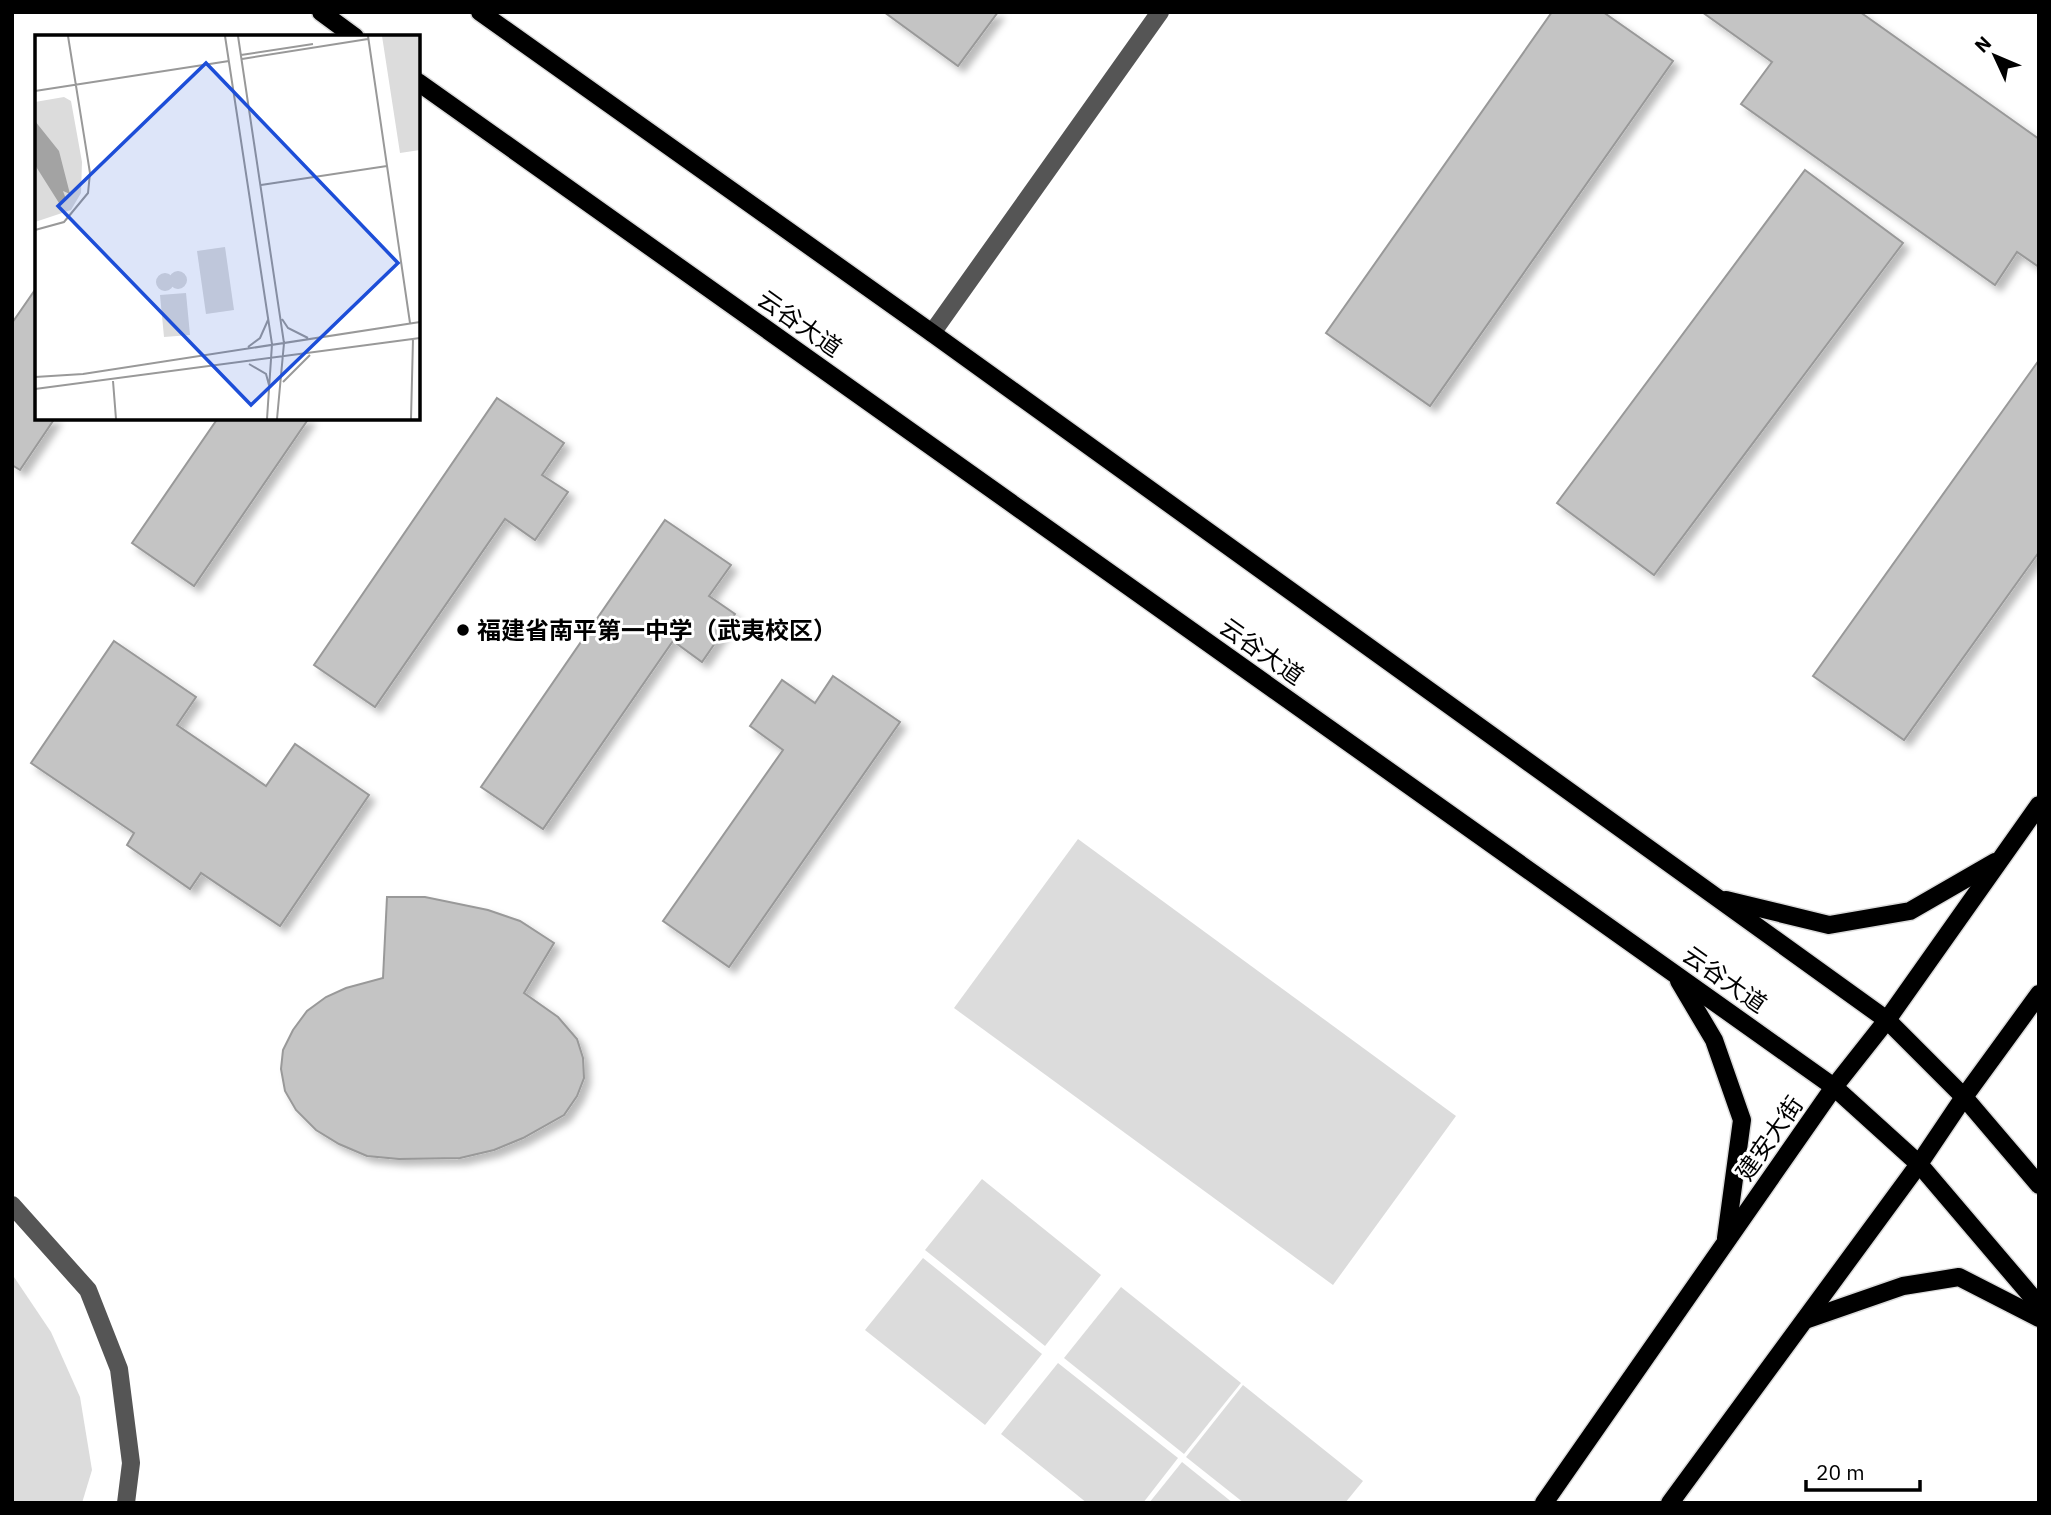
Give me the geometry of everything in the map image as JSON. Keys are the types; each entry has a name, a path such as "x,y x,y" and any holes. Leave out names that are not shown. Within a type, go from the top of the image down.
{"main road":[{"path":"321,12 352,35"},
{"path":"480,12 932,333 1887,1020 1964,1097 2039,1185"},
{"name":"云谷大道","path":"420,83 1834,1087 1919,1164 2039,1305"},
{"name":"建安大街","path":"1544,1503 1834,1087 1887,1020 2039,806"},
{"path":"1716,897 1829,925 1910,911 2001,858"},
{"path":"1675,975 1714,1040 1742,1120 1725,1243"},
{"path":"1670,1503 1919,1164 2039,994"},
{"path":"1805,1320 1903,1286 1959,1277 2039,1318"}],"street":[{"path":"932,333 1160,12"},
{"path":"12,1205 88,1290 119,1368 131,1463 126,1503"}],"shaded area":[{"path":"1078,839 1456,1116 1333,1285 954,1008"},
{"path":"982,1179 1101,1275 1045,1346 925,1250"},
{"path":"923,1258 1042,1354 985,1425 865,1330"},
{"path":"12,1274 51,1332 80,1397 92,1470 82,1503 12,1503"},
{"path":"1121,1287 1241,1383 1184,1454 1064,1358"},
{"path":"1058,1363 1178,1458 1143,1503 1087,1503 1001,1434"},
{"path":"1243,1385 1363,1481 1345,1503 1244,1503 1186,1457"},
{"path":"1182,1462 1233,1503 1149,1503"}],"building":[{"path":"884,12 998,12 958,66"},
{"path":"1552,12 1603,12 1673,61 1430,406 1326,333"},
{"path":"1702,12 1860,12 2039,139 2039,267 2017,252 1995,285 1741,104 1772,62"},
{"path":"1805,170 1903,243 1654,575 1557,503"},
{"path":"35,290 35,420 54,420 20,470 12,465 12,323"},
{"path":"2039,360 2039,552 1904,740 1813,676"},
{"path":"497,398 564,443 542,475 568,492 535,540 505,519 375,707 314,665"},
{"path":"217,420 308,420 194,586 132,543"},
{"path":"665,520 731,565 709,596 735,614 702,662 673,641 543,829 481,787"},
{"path":"114,641 196,697 177,725 266,786 295,744 369,795 280,926 201,873 190,889 127,845 134,833 31,763"},
{"path":"833,676 900,722 729,967 663,921 783,750 750,726 782,680 815,703"},
{"path":"387,897 425,897 488,910 520,921 554,943 524,993 558,1017 577,1039 583,1058 584,1078 577,1096 564,1115 523,1138 494,1150 460,1158 399,1159 367,1156 339,1144 316,1130 296,1110 285,1091 281,1069 283,1050 307,1011 326,997 346,988 383,978"}],"place":[{"name":"福建省南平第一中学（武夷校区）","path":"463,630"}]}
